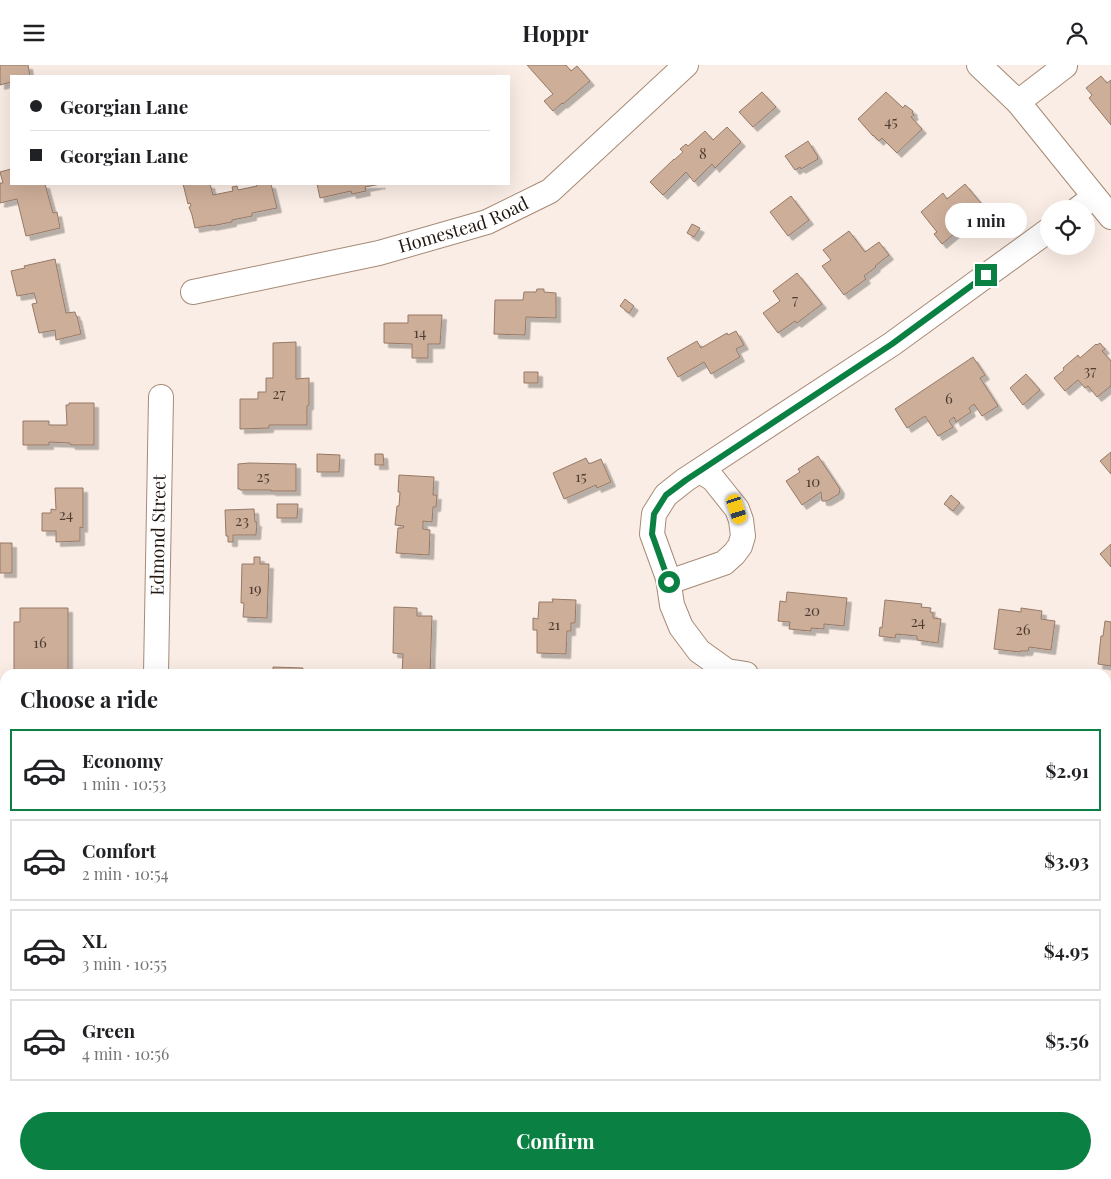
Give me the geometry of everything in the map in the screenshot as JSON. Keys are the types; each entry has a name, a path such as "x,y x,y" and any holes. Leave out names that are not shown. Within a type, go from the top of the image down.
{"street":[{"name":"Homestead Road","path":"193,292 379,253 487,222 550,191 686,65"},
{"path":"979,65 1018,102 1084,200"},
{"path":"1018,102 1065,67"},
{"path":"1095,208 1111,217"},
{"path":"724,669 699,651 681,627 672,605 669,582 652,534 654,514 666,495 892,344 1040,237"},
{"name":"Edmond Street","path":"156,669 160,397"},
{"path":"669,582 724,563 734,555 740,546 743,536 741,520 737,509 713,479 700,471"}],"building":[{"path":"0,65 28,65 30,75 10,75 10,82 0,85"},
{"path":"527,65 566,65 571,71 577,66 590,81 553,111 544,101 553,94"},
{"path":"1101,76 1107,83 1111,80 1111,125 1089,98 1092,95 1086,88"},
{"path":"762,92 776,107 753,127 739,112"},
{"path":"886,92 903,108 905,105 913,111 914,115 911,117 922,129 897,153 882,138 879,141 873,136 858,119"},
{"path":"727,127 741,142 715,168 712,164 694,182 686,172 663,195 650,182 683,152 680,149 686,144 688,146 705,131 713,140"},
{"path":"808,141 818,159 801,169 800,167 795,170 785,156"},
{"path":"10,169 10,185 45,185 53,213 57,212 60,228 26,236 17,199 0,203 0,183 3,183 0,172"},
{"path":"965,184 985,208 978,214 984,222 972,232 966,224 942,244 934,234 937,232 921,212 943,193 947,199"},
{"path":"183,185 210,185 213,195 233,191 232,187 237,186 238,190 256,185 271,185 277,208 252,213 252,216 232,220 232,222 195,228 189,207 191,206 190,203 188,204"},
{"path":"317,185 376,185 365,187 366,191 352,194 351,191 320,198"},
{"path":"791,196 809,220 788,236 770,212"},
{"path":"692,224 700,228 694,237 687,233"},
{"path":"849,231 865,252 879,242 889,255 864,276 866,279 844,295 822,266 831,260 823,250"},
{"path":"55,259 66,313 75,312 81,334 56,340 55,330 39,333 32,304 37,303 34,293 17,296 11,271"},
{"path":"797,273 822,304 797,323 795,321 778,333 763,313 780,301 773,291"},
{"path":"537,289 556,293 556,318 526,317 525,335 494,334 495,300 523,300 524,292 536,292"},
{"path":"625,299 634,306 629,313 620,306"},
{"path":"408,315 442,315 440,344 428,344 428,358 412,358 412,344 384,343 384,323 408,323"},
{"path":"736,331 744,345 736,349 740,357 711,374 704,362 678,377 667,358 697,341 701,348 727,333 728,335"},
{"path":"296,342 296,379 309,378 307,425 269,425 269,428 240,429 240,399 258,399 258,392 266,392 266,378 273,378 273,343"},
{"path":"1100,343 1105,349 1102,351 1111,361 1111,386 1097,397 1088,386 1085,388 1078,380 1065,391 1054,378 1078,355 1080,358 1096,344"},
{"path":"973,357 985,375 980,378 998,406 982,416 974,404 969,408 971,412 956,422 954,417 949,421 953,427 938,436 925,416 907,428 895,409"},
{"path":"524,372 538,372 538,383 524,383"},
{"path":"1026,374 1040,390 1023,405 1010,388"},
{"path":"69,403 94,403 94,445 71,445 70,443 49,442 49,445 23,445 23,421 49,421 49,425 67,425 66,405 69,405"},
{"path":"1111,452 1111,474 1100,461"},
{"path":"317,454 340,455 339,472 317,472"},
{"path":"375,454 383,454 384,465 375,465"},
{"path":"818,456 840,489 839,494 827,501 822,501 821,492 802,505 786,481 800,472 798,469"},
{"path":"586,458 589,464 601,459 611,482 597,488 596,485 564,499 553,473"},
{"path":"238,464 296,464 296,491 238,489"},
{"path":"399,475 434,477 433,495 437,495 436,507 433,507 432,522 423,521 423,529 430,530 429,555 396,553 398,528 403,528 404,526 395,525 397,506 399,506"},
{"path":"55,488 83,488 83,528 80,527 80,541 56,542 56,531 42,531 42,513 51,513 51,509 56,510"},
{"path":"951,495 960,503 953,511 944,504"},
{"path":"277,504 298,504 297,518 277,518"},
{"path":"254,509 255,522 257,522 256,535 233,535 233,542 228,542 225,510"},
{"path":"0,543 12,543 12,573 0,573"},
{"path":"1111,544 1111,567 1100,554"},
{"path":"254,557 260,557 260,564 269,564 267,618 243,617 244,603 241,603 242,564 254,564"},
{"path":"787,592 847,598 844,626 824,624 824,629 811,628 811,631 789,629 790,622 778,621 780,601 786,602"},
{"path":"552,599 576,600 575,623 571,623 571,631 567,631 566,654 537,653 537,630 533,630 533,618 538,619 539,602 553,602"},
{"path":"885,600 922,604 921,607 931,608 930,612 933,613 933,618 941,619 938,643 917,640 917,636 896,634 895,638 879,636 880,627 882,628"},
{"path":"394,607 417,608 417,616 432,616 430,669 402,669 403,654 393,653"},
{"path":"20,608 68,608 68,669 14,669 14,622 20,622"},
{"path":"1021,608 1042,611 1041,619 1055,621 1051,650 1029,647 1028,651 1020,652 994,649 999,609 1021,612"},
{"path":"1105,621 1111,622 1111,666 1098,664 1101,636 1103,636"},
{"path":"273,667 303,668 303,669 273,669"}],"route":[{"path":"669,582 652,534 654,514 666,495 892,344 986,275"}]}
